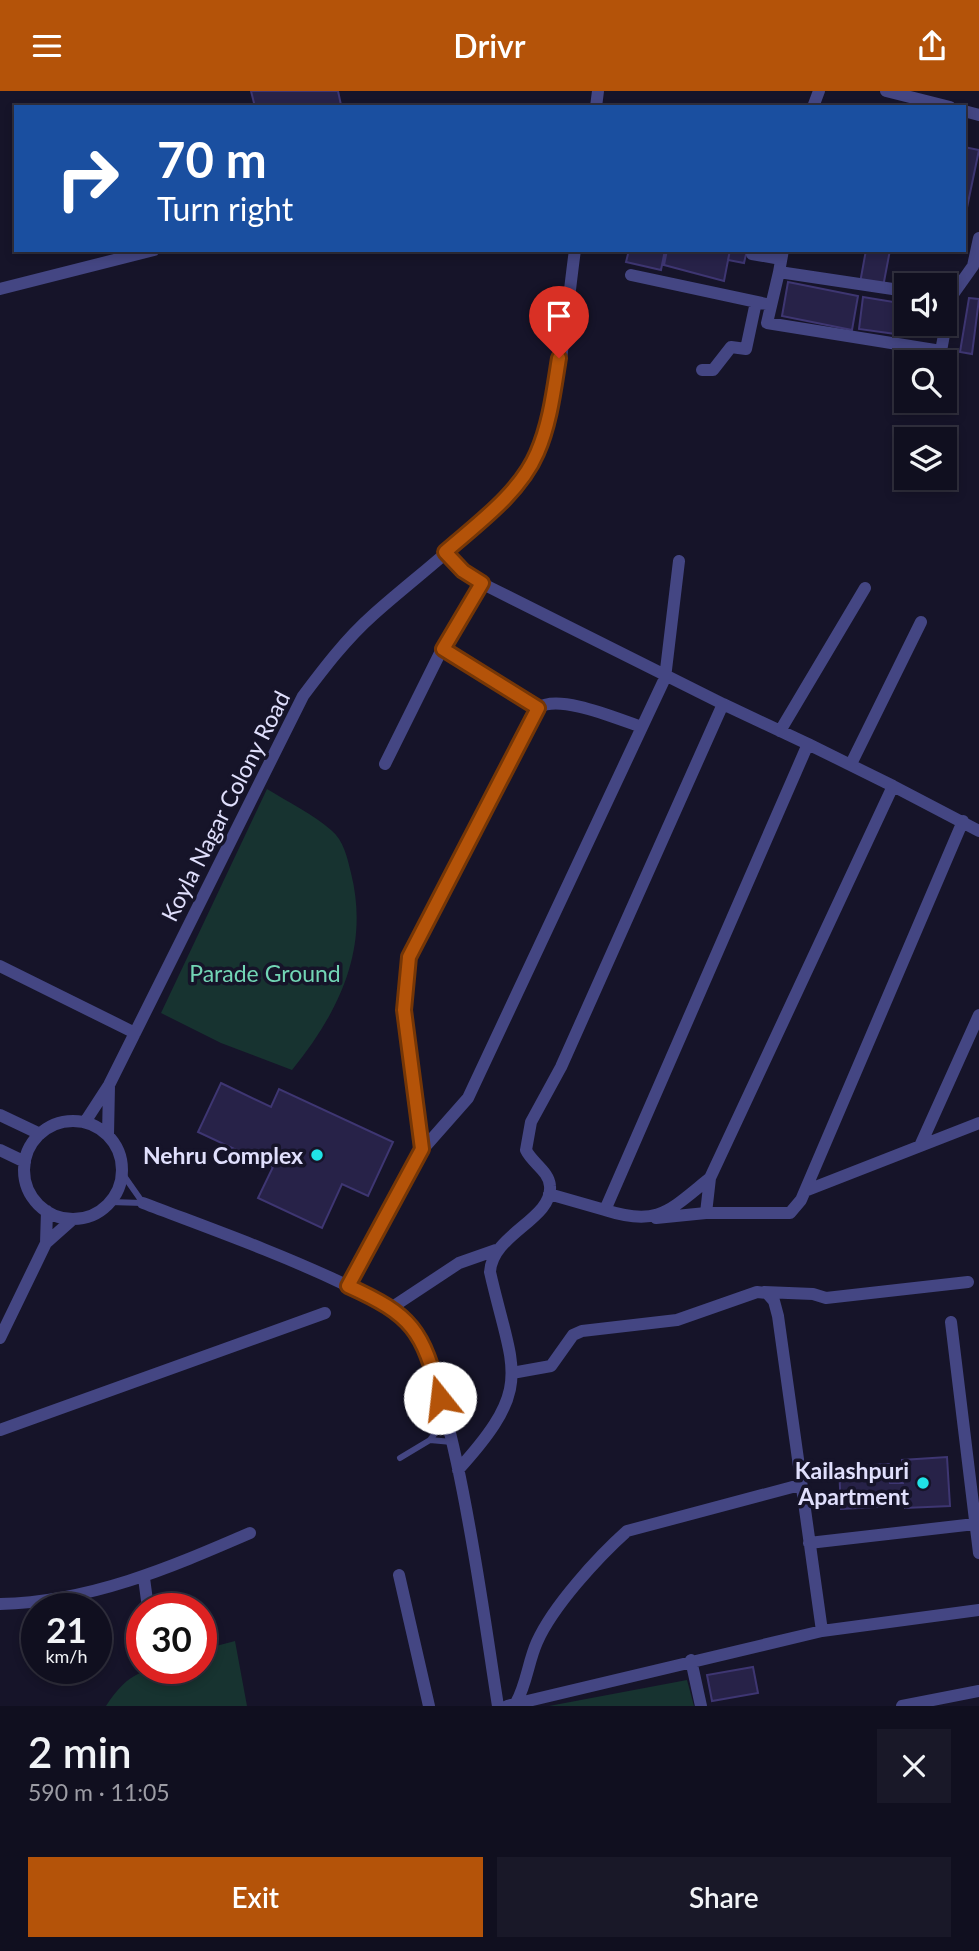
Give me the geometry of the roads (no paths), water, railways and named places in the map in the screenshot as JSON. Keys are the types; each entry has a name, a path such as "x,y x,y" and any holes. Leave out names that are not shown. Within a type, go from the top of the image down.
{"street":[{"path":"886,91 909,94 944,105"},
{"path":"909,94 927,91"},
{"path":"957,286 973,266 979,238"},
{"path":"0,289 146,252"},
{"name":"Koyla Nagar Colony Road","path":"85,1122 109,1085 303,696 330,660 370,618 512,489 537,453 552,402 575,252"},
{"path":"752,254 894,289"},
{"path":"781,260 767,323 941,351 943,336"},
{"path":"631,275 771,305"},
{"path":"702,370 713,370 731,347 746,349 756,302"},
{"path":"445,552 463,571 482,583 666,678 851,764 979,831"},
{"path":"348,1286 422,1149 468,1098 666,678 679,561"},
{"path":"385,764 443,649 482,583"},
{"path":"780,731 865,588"},
{"path":"851,764 921,622"},
{"path":"443,649 538,708"},
{"path":"422,1149 404,1010 409,957 538,708 554,703 572,705 642,727"},
{"path":"391,1308 459,1263 496,1250 535,1216 549,1194 548,1178 526,1150 531,1122 582,1021 723,704"},
{"path":"605,1210 808,744"},
{"path":"706,1213 710,1178 893,786"},
{"path":"549,1194 626,1217 651,1219 706,1213 790,1213 805,1191 963,821"},
{"path":"0,966 135,1033"},
{"path":"920,1146 979,1014"},
{"path":"108,1135 109,1085"},
{"path":"0,1115 40,1134"},
{"path":"0,1338 46,1243 73,1219 100,1211 110,1202 122,1173 116,1147 108,1135 85,1122 69,1121 53,1125 40,1134 30,1146 25,1162 28,1189 47,1211 73,1219"},
{"path":"805,1191 979,1123"},
{"path":"0,1150 25,1162"},
{"path":"651,1219 678,1204 710,1178"},
{"path":"143,1203 272,1251 348,1286 401,1314 422,1341 446,1419 458,1470 498,1706"},
{"path":"46,1243 47,1211"},
{"path":"458,1470 502,1416 509,1399 512,1373 509,1339 490,1272 496,1250"},
{"path":"512,1373 551,1366 573,1335 582,1331 677,1320 757,1292 813,1294 825,1298 968,1282"},
{"path":"757,1292 767,1293 774,1301 778,1316 822,1631"},
{"path":"0,1430 325,1313"},
{"path":"951,1322 976,1498 975,1524 979,1553"},
{"path":"512,1705 525,1686 530,1660 544,1628 627,1531 800,1485"},
{"path":"809,1543 975,1524"},
{"path":"0,1604 69,1597 144,1578 250,1533"},
{"path":"400,1575 429,1706"},
{"path":"144,1578 146,1593"},
{"path":"512,1705 691,1660 822,1631 979,1610"},
{"path":"691,1660 701,1706"},
{"path":"902,1706 979,1691"}],"lane":[{"path":"122,1173 143,1203"},
{"path":"110,1202 143,1203"},
{"path":"400,1458 430,1440 446,1419"},
{"path":"430,1440 452,1442"}],"place":[{"name":"Nehru Complex","path":"317,1155"},
{"name":"Kailashpuri Apartment","path":"923,1483"}],"park label":[{"name":"Parade Ground","path":"265,973"}]}
